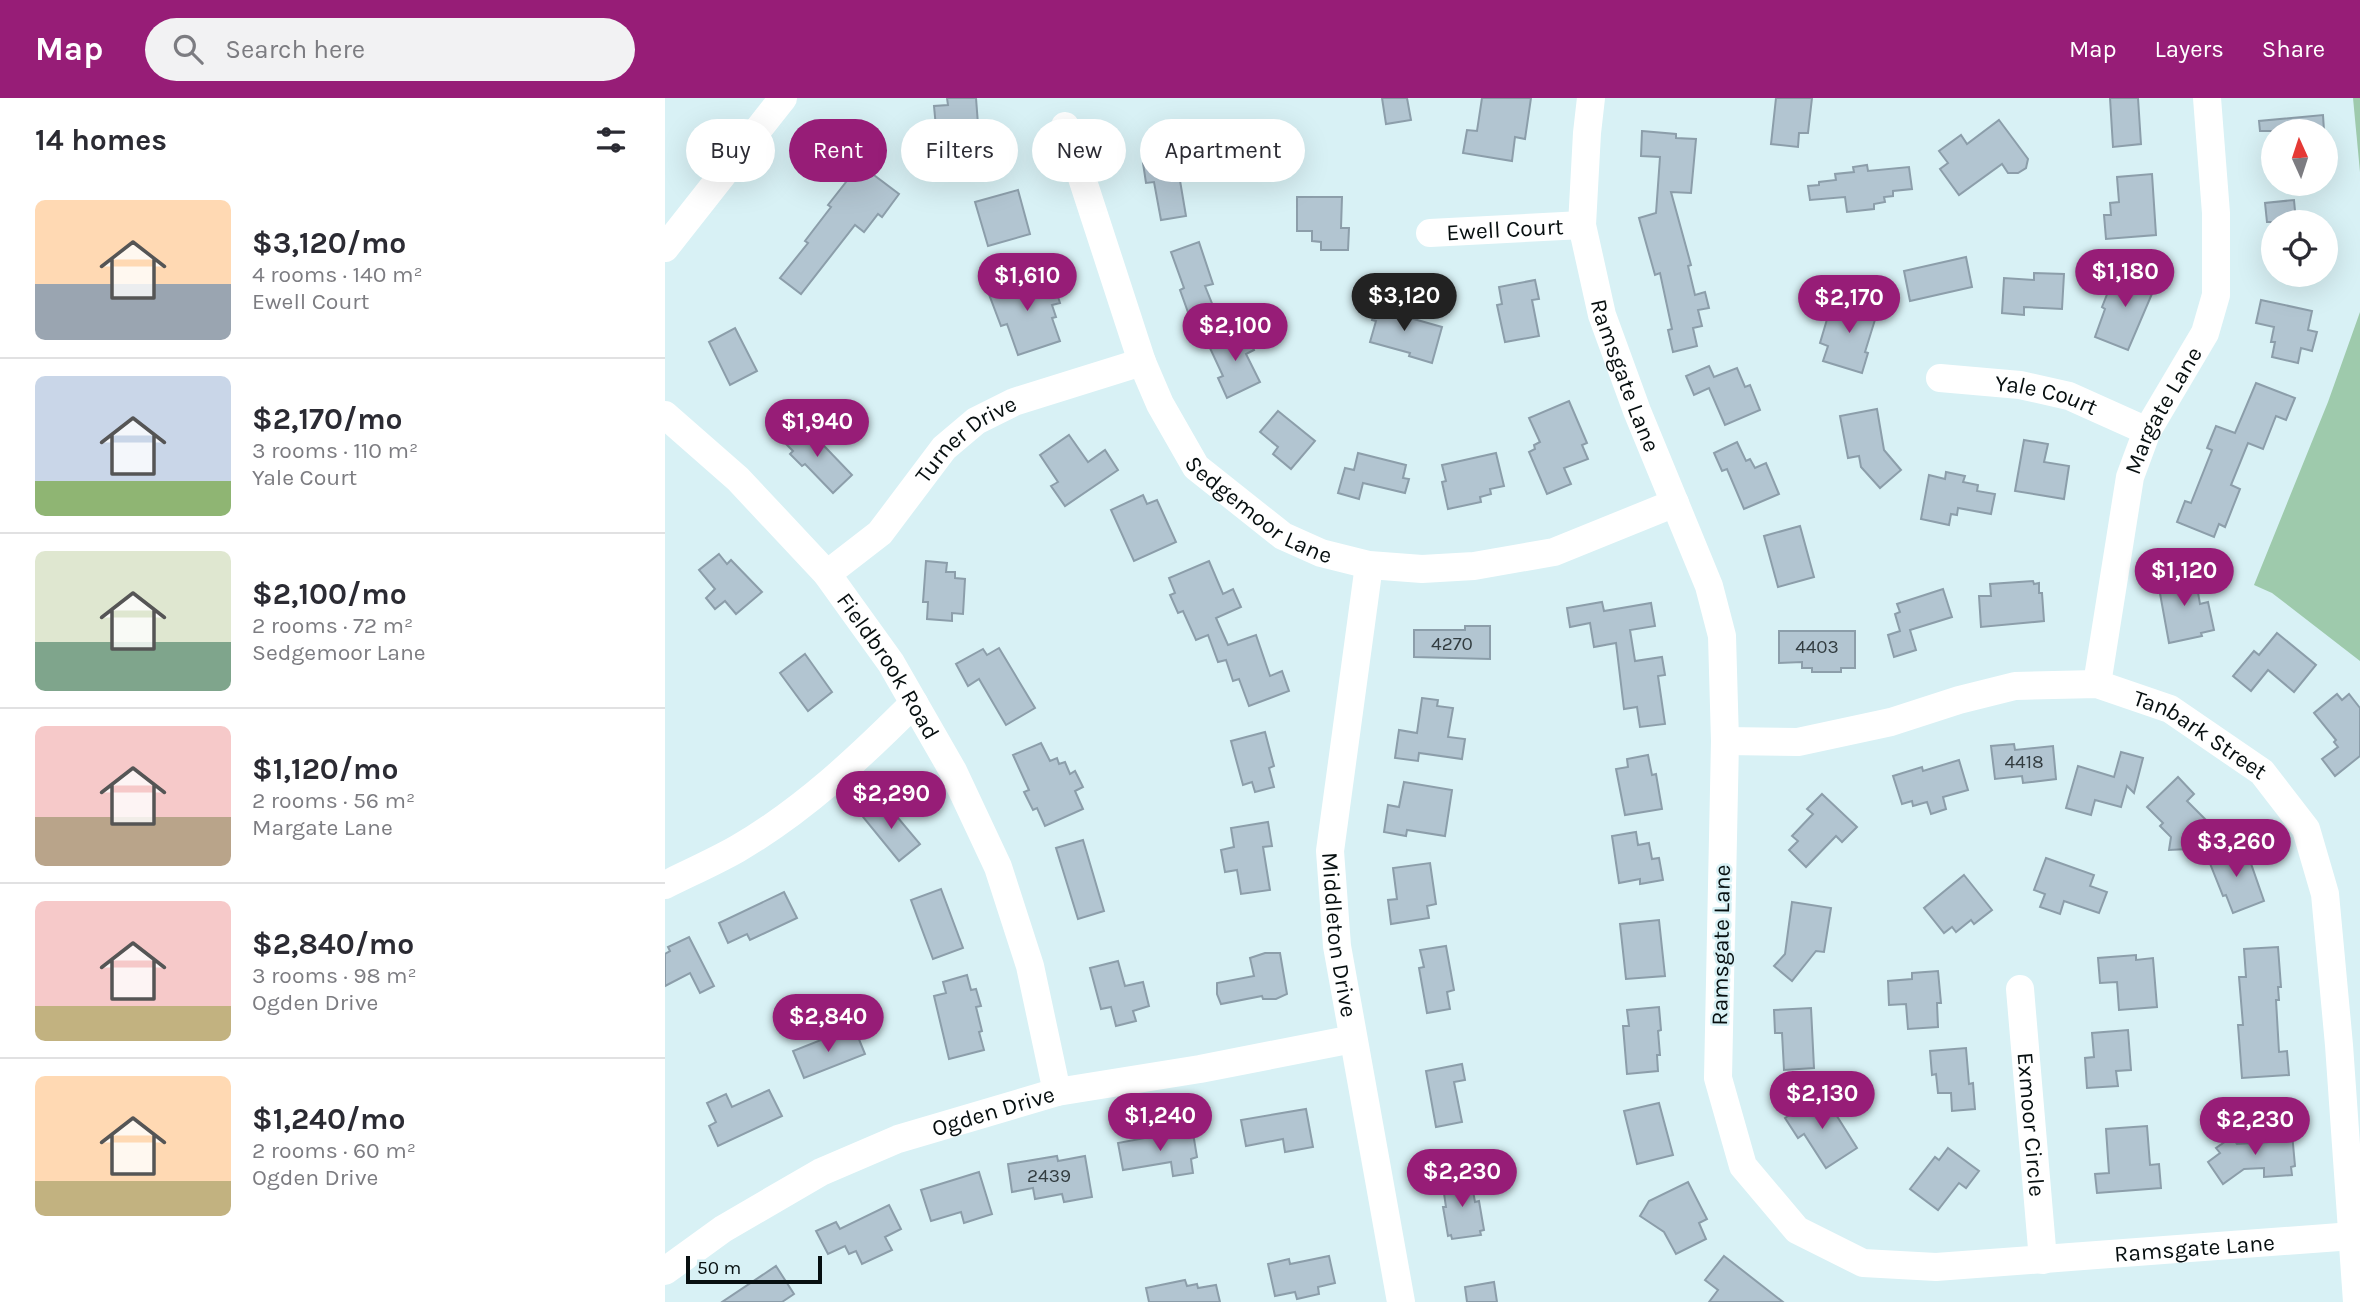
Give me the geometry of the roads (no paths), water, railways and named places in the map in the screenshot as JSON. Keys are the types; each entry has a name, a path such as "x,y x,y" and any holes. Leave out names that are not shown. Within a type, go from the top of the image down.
{"street":[{"path":"665,248 783,98"},
{"name":"Ramsgate Lane","path":"1591,98 1582,225 1601,315 1709,586 1722,636 1725,741 1718,1078 1742,1166 1797,1230 1863,1263 1936,1266 2353,1236"},
{"name":"Margate Lane","path":"2097,684 2130,477 2147,431 2205,333 2216,295 2216,213 2207,98"},
{"name":"Sedgemoor Lane","path":"1083,182 1142,362 1160,404 1196,467 1283,536 1321,553 1369,565 1422,569 1474,566 1554,552 1675,503"},
{"name":"Ewell Court","path":"1430,233 1582,225"},
{"name":"Turner Drive","path":"827,574 880,533 944,448 976,421 1014,402 1142,362"},
{"name":"Yale Court","path":"1940,378 2020,385 2069,396 2147,431"},
{"name":"Fieldbrook Road","path":"665,415 738,479 827,574 891,663 953,771 998,867 1030,966 1057,1092"},
{"name":"Middleton Drive","path":"1369,565 1330,851 1337,946 1401,1302"},
{"name":"Tanbark Street","path":"1725,741 1798,742 1891,722 1959,700 2015,686 2097,684 2170,709 2262,772 2306,829 2325,894 2339,1045 2357,1302"},
{"path":"665,885 737,848 789,814 856,761 914,703"},
{"name":"Exmoor Circle","path":"2020,989 2043,1260"},
{"name":"Ogden Drive","path":"665,1271 723,1229 821,1172 898,1139 1057,1092 1199,1069 1353,1039"}]}
